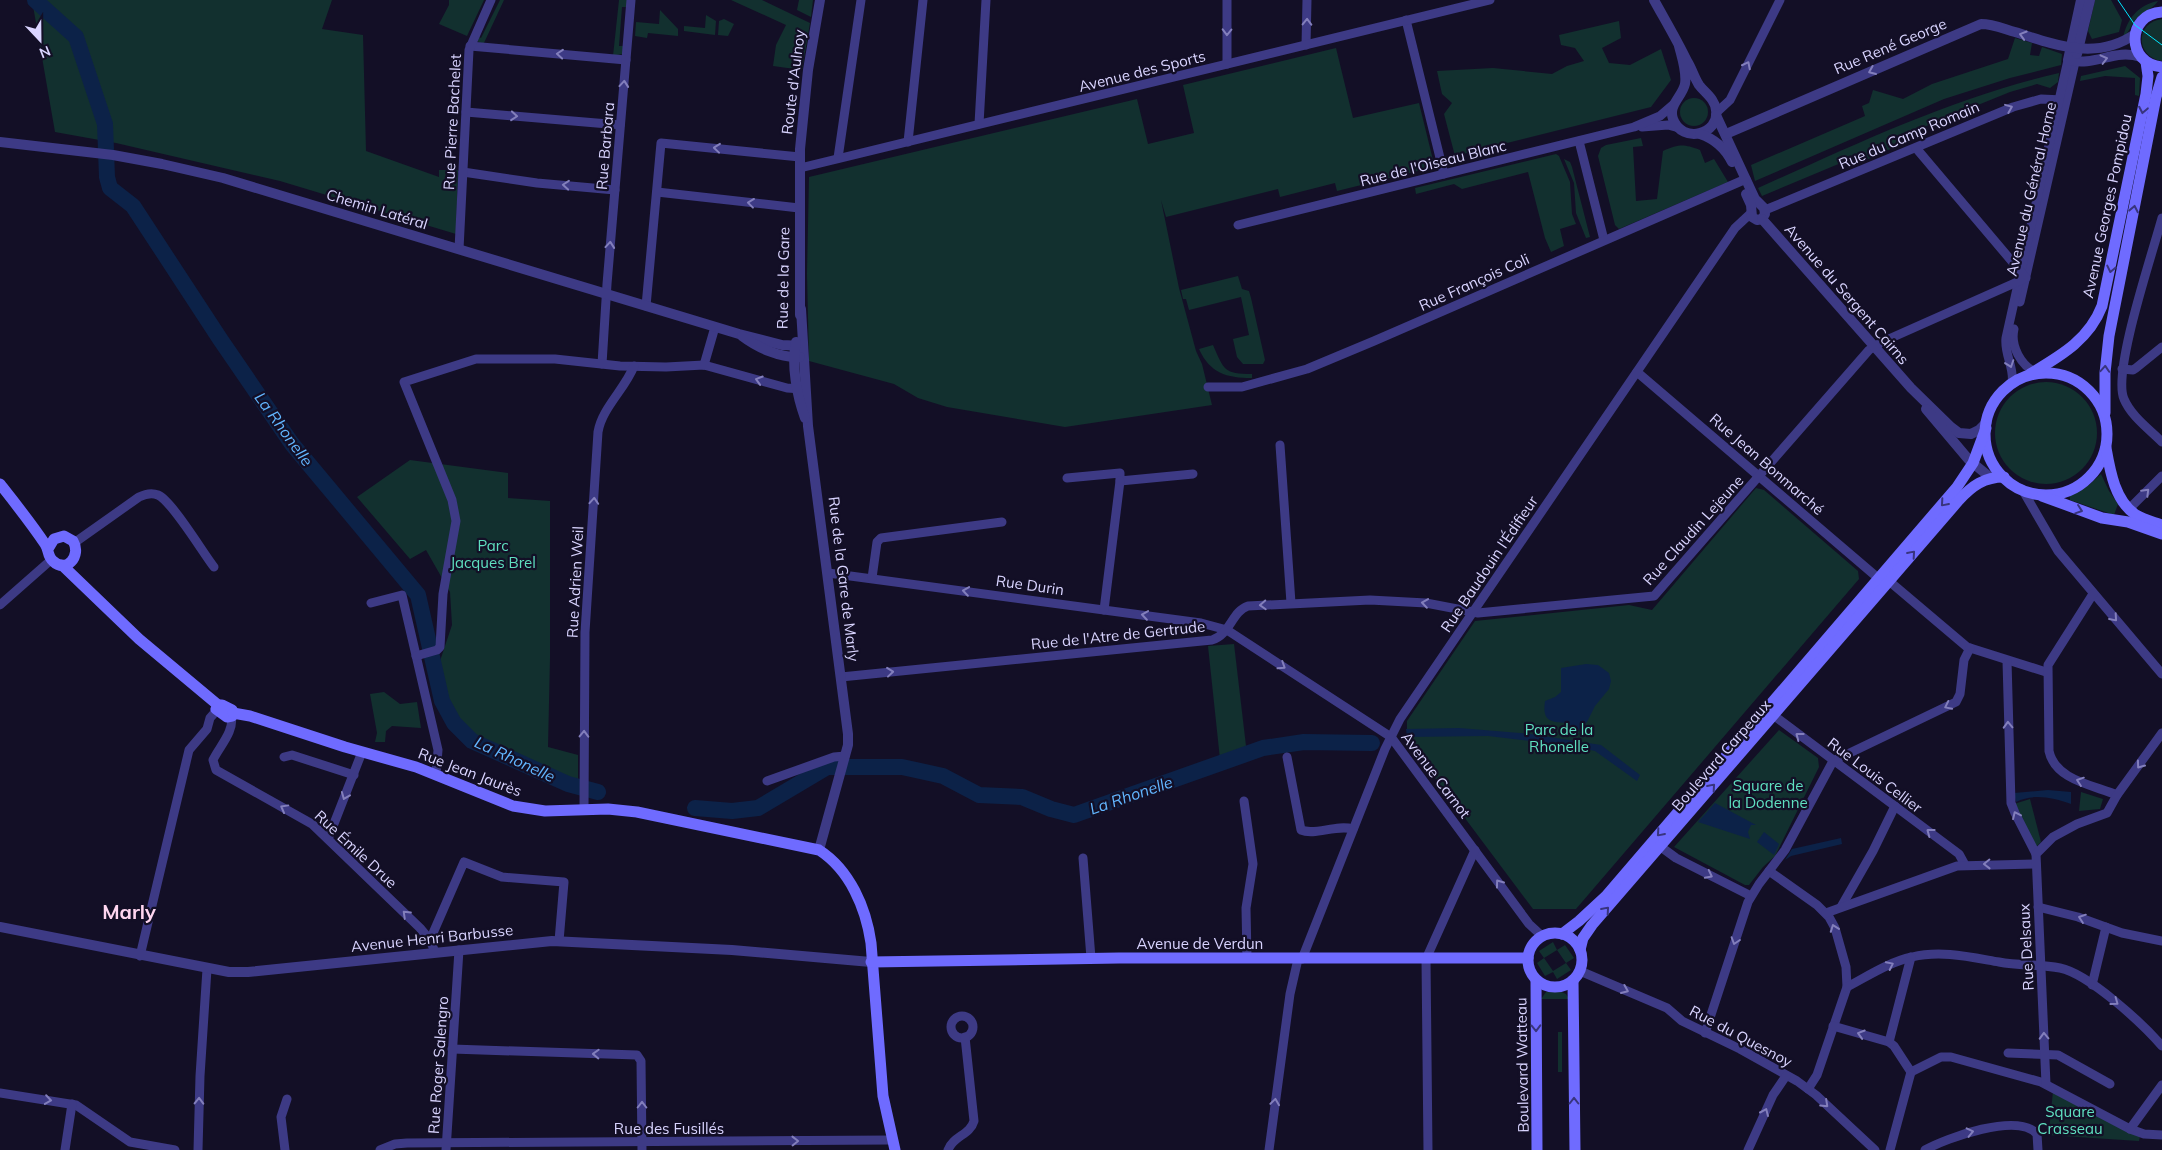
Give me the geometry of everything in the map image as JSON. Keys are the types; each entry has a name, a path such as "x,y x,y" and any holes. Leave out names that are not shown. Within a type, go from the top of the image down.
{"main road":[{"path":"2135,34 2142,21 2158,12 2162,2"},
{"name":"Avenue Georges Pompidou","path":"2016,382 2037,373 2080,341 2096,320 2102,306 2148,81 2143,59 2135,46 2135,34"},
{"path":"2143,59 2162,67"},
{"name":"Avenue Georges Pompidou","path":"2105,418 2105,373 2109,336 2156,97 2162,76"},
{"path":"2037,373 2062,376 2080,384 2095,397 2105,418 2106,446 2115,485 2129,509 2140,517 2162,525"},
{"path":"2016,382 1995,402 1986,425 1989,453 2004,477 2028,491 2102,518 2128,522 2162,534"},
{"name":"Boulevard Carpeaux","path":"1562,934 1580,922 1606,896 1812,668 1957,487 1972,463 1986,425"},
{"path":"2028,491 2059,493 2079,484 2097,467 2106,446"},
{"name":"Boulevard Carpeaux","path":"1883,580 1970,488 1990,478 2004,477"},
{"path":"0,484 23,514 49,554"},
{"path":"23,514 46,532 57,537 66,537 74,543"},
{"path":"49,554 51,542 57,537"},
{"name":"Rue Jean Jaurès","path":"74,543 77,550 75,557 90,591"},
{"name":"Rue Jean Jaurès","path":"49,554 139,639 204,691 217,708 222,705 232,715 250,716 362,752 410,765 516,806 545,811 608,809 637,812 819,850"},
{"path":"62,565 70,563 75,557"},
{"name":"Boulevard Carpeaux","path":"1580,950 1583,938 1588,930 1661,847 1770,713"},
{"path":"819,850 828,856 844,874 858,899 869,930 883,1096 894,1145"},
{"path":"1574,1150 1576,976 1582,960 1580,950 1574,940 1562,934 1552,933 1542,936 1532,945 1528,958 1530,970 1536,980 1544,985 1564,986 1576,976"},
{"name":"Avenue de Verdun","path":"872,962 1091,958 1528,958"},
{"name":"Boulevard Watteau","path":"1536,980 1538,1150"}],"street":[{"name":"Rue Pierre Bachelet","path":"459,249 470,46 491,0"},
{"name":"Rue Barbara","path":"602,364 614,190 631,0"},
{"name":"Route d'Aulnoy","path":"800,168 808,70 820,0"},
{"path":"838,158 861,0"},
{"path":"908,142 923,0"},
{"path":"979,124 986,0"},
{"path":"1227,0 1227,64"},
{"path":"1306,45 1307,0"},
{"name":"Avenue des Sports","path":"800,168 1490,0"},
{"path":"1654,0 1705,93 1717,109 1743,180"},
{"path":"1700,134 1710,128 1717,109 1730,100 1780,0"},
{"name":"Avenue du Général Horne","path":"2016,382 2006,346 2074,48 2081,0"},
{"name":"Avenue du Général Horne","path":"2074,48 2090,0"},
{"path":"1406,20 1444,174"},
{"name":"Rue René George","path":"1726,134 1977,25 1989,24 2074,48"},
{"path":"2074,48 2094,50 2126,40 2135,34"},
{"path":"470,46 626,60"},
{"path":"1679,46 1685,84 1672,116 1679,128 1688,134 1700,134 1725,150 1743,180"},
{"path":"2071,61 2087,63 2126,54 2143,59"},
{"path":"1677,100 1691,91 1705,93"},
{"name":"Rue du Camp Romain","path":"1758,211 2013,107 2041,99 2062,100"},
{"name":"Rue de l'Oiseau Blanc","path":"1238,225 1634,127 1660,116 1677,100"},
{"path":"466,112 620,125"},
{"name":"Rue de l'Oiseau Blanc","path":"1634,127 1666,125 1679,128"},
{"path":"1579,141 1604,240"},
{"name":"Chemin Latéral","path":"0,142 113,155 162,164 251,186 739,334 760,348 799,351"},
{"path":"646,306 661,143 800,157"},
{"path":"1916,148 2021,278"},
{"name":"Rue de la Gare","path":"799,351 801,309 800,168"},
{"path":"463,172 537,183 614,190"},
{"name":"Avenue du Sergent Cairns","path":"1743,180 1758,211 1910,388 1936,422 1972,463 1990,478"},
{"name":"Rue François Coli","path":"1208,386 1242,387 1302,371 1743,180"},
{"path":"657,192 799,208"},
{"name":"Rue Baudouin l'Édifieur","path":"1269,1150 1290,994 1300,959 1400,719 1735,228 1758,211"},
{"path":"2162,218 2122,369 2121,387 2125,402 2134,414 2162,442"},
{"name":"Avenue du Général Horne","path":"2021,278 2012,339 2022,360 2037,373"},
{"name":"Rue Claudin Lejeune","path":"1472,613 1654,596 1860,359 1874,347 2021,278"},
{"path":"704,365 715,328"},
{"path":"2122,369 2130,370 2136,368 2162,347"},
{"path":"420,655 437,650 440,646 441,608 456,513 404,382 464,362 483,358 555,358 634,366 704,365 784,388 802,389 799,351"},
{"name":"Rue Adrien Weil","path":"584,809 586,632 598,432 602,419 624,387 634,366"},
{"name":"Rue Jean Bonmarché","path":"1637,372 1883,580 1970,648 2046,672"},
{"name":"Avenue du Sergent Cairns","path":"1910,388 1958,433 1977,432 1986,425"},
{"name":"Rue de la Gare de Marly","path":"802,389 799,401 808,426 848,734 839,779 819,850"},
{"path":"1280,445 1291,604"},
{"path":"1067,478 1120,473 1104,610"},
{"path":"1120,481 1192,474"},
{"path":"2129,509 2162,476"},
{"path":"2028,491 2058,551 2162,674"},
{"path":"74,543 139,497 152,493 159,495 170,505 214,568"},
{"path":"872,578 876,542 881,538 1002,522"},
{"path":"0,605 49,554"},
{"name":"Rue Durin","path":"828,573 1210,624 1227,630"},
{"path":"2093,594 2050,659 2046,672 2049,751 2051,758 2070,778 2117,795"},
{"path":"371,602 402,595 420,655 438,750 436,774"},
{"name":"Rue de l'Atre de Gertrude","path":"841,677 1208,640 1220,637 1246,606 1358,600 1420,602 1472,613"},
{"name":"Avenue Carnot","path":"1227,630 1391,737 1529,924 1542,936"},
{"path":"1705,1033 1751,896 1786,850 1833,761 1956,702 1960,696 1964,660 1970,648"},
{"path":"2007,661 2011,803 2036,854 2053,837 2072,826 2105,814 2162,732"},
{"path":"140,956 189,750 207,729 210,718 217,708"},
{"name":"Rue Louis Cellier","path":"1770,713 1959,854 1965,865"},
{"name":"Rue Émile Drue","path":"232,715 230,730 214,760 216,770 312,824 420,928 430,940 436,952"},
{"path":"328,839 362,752"},
{"path":"284,757 292,755 354,775"},
{"path":"767,781 834,757 844,758"},
{"path":"1287,757 1301,830 1308,832 1341,826 1353,828"},
{"path":"1244,801 1253,864 1246,908 1247,958"},
{"path":"1841,907 1873,851 1895,806"},
{"path":"1661,847 1676,858 1751,896"},
{"path":"1428,1150 1426,958 1475,850"},
{"name":"Rue Delsaux","path":"2036,854 2046,1084"},
{"path":"1083,858 1091,958"},
{"path":"430,940 464,862 499,876 564,882 558,941"},
{"path":"1826,913 1965,865 2036,864"},
{"path":"1769,871 1814,902 1826,913 1833,924 1844,961 1847,987 1817,1075 1808,1088"},
{"path":"2038,907 2057,910 2128,935 2162,941"},
{"name":"Avenue Henri Barbusse","path":"0,927 207,969 248,972 558,941 732,950 872,962"},
{"path":"2092,985 2106,927"},
{"name":"Rue Roger Salengro","path":"380,1150 400,1143 446,1147 459,950"},
{"path":"1847,987 1891,964 1911,957 1940,953 2011,964 2041,966 2071,972 2092,985 2133,1016 2162,1046"},
{"path":"1889,1042 1911,957"},
{"path":"198,1150 200,1076 207,969"},
{"name":"Rue du Quesnoy","path":"1576,976 1667,1008 1682,1021 1740,1049 1808,1088 1875,1150"},
{"path":"1833,1026 1889,1042 1894,1046 1911,1072 1890,1150"},
{"path":"948,1150 952,1142 971,1129 974,1121 965,1037"},
{"path":"452,1049 637,1055 641,1061 642,1146"},
{"path":"2008,1053 2045,1053 2066,1058 2110,1084"},
{"path":"1911,1072 1941,1057 1951,1057 2032,1078 2130,1129 2144,1134 2162,1135"},
{"path":"1748,1150 1771,1099 1786,1076"},
{"path":"2130,1129 2162,1085"},
{"path":"0,1093 72,1104 84,1109 130,1142 175,1150"},
{"path":"285,1150 281,1117 287,1099"},
{"path":"64,1150 72,1104"},
{"path":"1925,1150 1955,1136 1996,1127 2029,1128 2035,1131 2038,1139 2038,1150"},
{"name":"Rue des Fusillés","path":"446,1147 894,1145"}],"green space":[{"path":"32,0 332,0 322,29 363,35 366,151 439,177 439,170 458,170 456,234 280,181 116,143 55,132"},
{"path":"449,0 484,0 467,36 439,24 449,5"},
{"path":"500,0 504,0 483,45 476,40 477,36 481,38"},
{"path":"619,0 628,0 627,7 622,7 619,46 624,46 622,54 613,56"},
{"path":"731,0 762,0 810,23 802,70 773,66 776,45 786,25"},
{"path":"799,0 813,0 811,17 797,10"},
{"path":"2095,0 2111,0 2122,20 2119,32 2092,39 2088,31"},
{"path":"2158,1 2136,19 2123,38 2127,25 2134,14 2139,9"},
{"path":"660,10 678,29 678,36 648,33 647,38 635,36 636,22 659,24"},
{"path":"706,15 716,21 715,35 684,31 684,26 705,28"},
{"path":"724,19 734,24 728,36 718,35 719,21"},
{"path":"2162,19 2162,61 2153,58 2147,53 2143,47 2142,40 2147,26"},
{"path":"1619,21 1621,38 1602,48 1609,63 1630,65 1661,49 1671,80 1651,107 1455,156 1444,114 1452,103 1442,94 1437,71 1493,68 1552,74 1567,66 1584,61 1575,48 1561,45 1559,35"},
{"path":"2015,38 2032,43 2030,55 2039,56 2042,47 2062,54 2061,65 2010,78 1944,99 1755,181 1751,165 1865,116 1862,106 1869,103 1873,90 1903,99 1932,84 2008,59"},
{"path":"1336,48 1353,118 1419,103 1433,160 1426,169 1337,191 1335,183 1280,197 1278,189 1166,217 1161,200 1179,288 1196,351 1202,364 1212,405 1065,427 947,407 918,398 894,384 809,361 807,274 809,177 1137,99 1148,144 1194,133 1183,85"},
{"path":"2125,66 2140,78 2139,96 2135,95 2135,78 2105,76 2080,81 2081,76"},
{"path":"2059,73 2058,82 2050,88 2037,84 2010,92 1899,137 1899,145 1866,160 1860,155 1762,196 1758,188 1943,108 2020,83"},
{"path":"1694,98 1704,102 1708,112 1704,122 1694,126 1684,122 1680,112 1684,102"},
{"path":"1641,138 1643,146 1633,147 1636,201 1657,199 1663,151 1678,146 1700,150 1705,163 1714,159 1728,182 1619,229 1615,225 1598,156 1601,148 1606,145"},
{"path":"1556,154 1559,156 1570,182 1572,214 1576,224 1560,229 1564,246 1551,252 1545,238 1528,172 1462,189 1454,184 1416,194 1415,188"},
{"path":"1564,159 1570,162 1572,167 1590,237 1586,238 1576,213 1574,183"},
{"path":"1238,276 1242,289 1249,291 1251,298 1265,360 1263,364 1243,364 1237,357 1233,339 1249,335 1241,297 1189,310 1186,299 1183,299 1181,290"},
{"path":"1213,345 1226,369 1236,373 1252,374 1252,378 1227,375 1208,364 1199,349"},
{"path":"2046,382 2066,386 2082,397 2093,413 2097,433 2093,453 2082,469 2066,480 2046,484 2026,480 2010,469 1999,453 1995,433 1999,413 2010,397 2026,386"},
{"name":"Parc Jacques Brel","path":"410,460 508,473 508,498 550,501 548,747 578,755 578,782 478,738 460,723 448,702 440,661 452,625 450,592 426,550 410,559 357,497"},
{"path":"2101,474 2118,504 2114,515 2070,500 2070,496 2089,485"},
{"name":"Parc de la Rhonelle","path":"1756,488 1764,490 1858,571 1859,579 1576,909 1533,909 1411,746 1407,737 1407,721 1475,621 1629,605 1652,610"},
{"path":"1234,644 1246,746 1220,759 1208,646"},
{"path":"384,692 400,704 417,702 421,728 392,726 386,731 385,742 375,742 377,733 370,694"},
{"name":"Square de la Dodenne","path":"1779,730 1818,758 1819,767 1775,856 1763,867 1749,885 1745,885 1674,847"},
{"path":"2081,792 2103,799 2100,809 2079,811"},
{"path":"2030,799 2041,842 2035,848 2014,804"},
{"path":"1553,942 1557,950 1544,958 1539,951"},
{"path":"1565,945 1574,958 1566,963 1557,950"},
{"path":"1544,958 1553,971 1566,963 1571,970 1557,979 1553,972 1545,976 1537,963"},
{"path":"1559,991 1566,994 1569,999 1541,999 1546,992"},
{"path":"1558,1032 1562,1032 1562,1072 1558,1072"},
{"name":"Square Crasseau","path":"2053,1091 2140,1136 2139,1141 2046,1135 2049,1131"}],"water":[{"path":"1586,664 1598,665 1609,673 1611,681 1609,689 1595,706 1587,722 1575,733 1567,723 1548,719 1544,708 1545,701 1561,692 1561,668"},
{"path":"1459,728 1531,734 1601,745 1640,775 1637,781 1595,751 1572,746 1488,736 1407,737 1406,729"},
{"path":"2048,790 2071,792 2071,804 2050,798 2037,797 2016,802 2014,793"},
{"path":"1715,803 1756,825 1751,825 1748,832 1750,839 1698,822"},
{"path":"1764,832 1779,844 1774,855 1757,842"},
{"path":"1841,838 1842,844 1791,856 1785,860 1792,849"}],"waterway":[{"name":"La Rhonelle","path":"35,0 76,37 105,124 107,177 110,188 133,206 220,339 292,444 418,595 442,701 454,723 472,741 568,784 598,792"},
{"name":"La Rhonelle","path":"695,808 732,811 758,808 827,767 902,767 943,776 979,795 1022,797 1051,809 1074,815 1263,748 1304,742 1372,743"}],"tram line":[{"path":"2118,0 2135,25 2162,45"}],"district":[{"name":"Marly","path":"129,911"}]}
